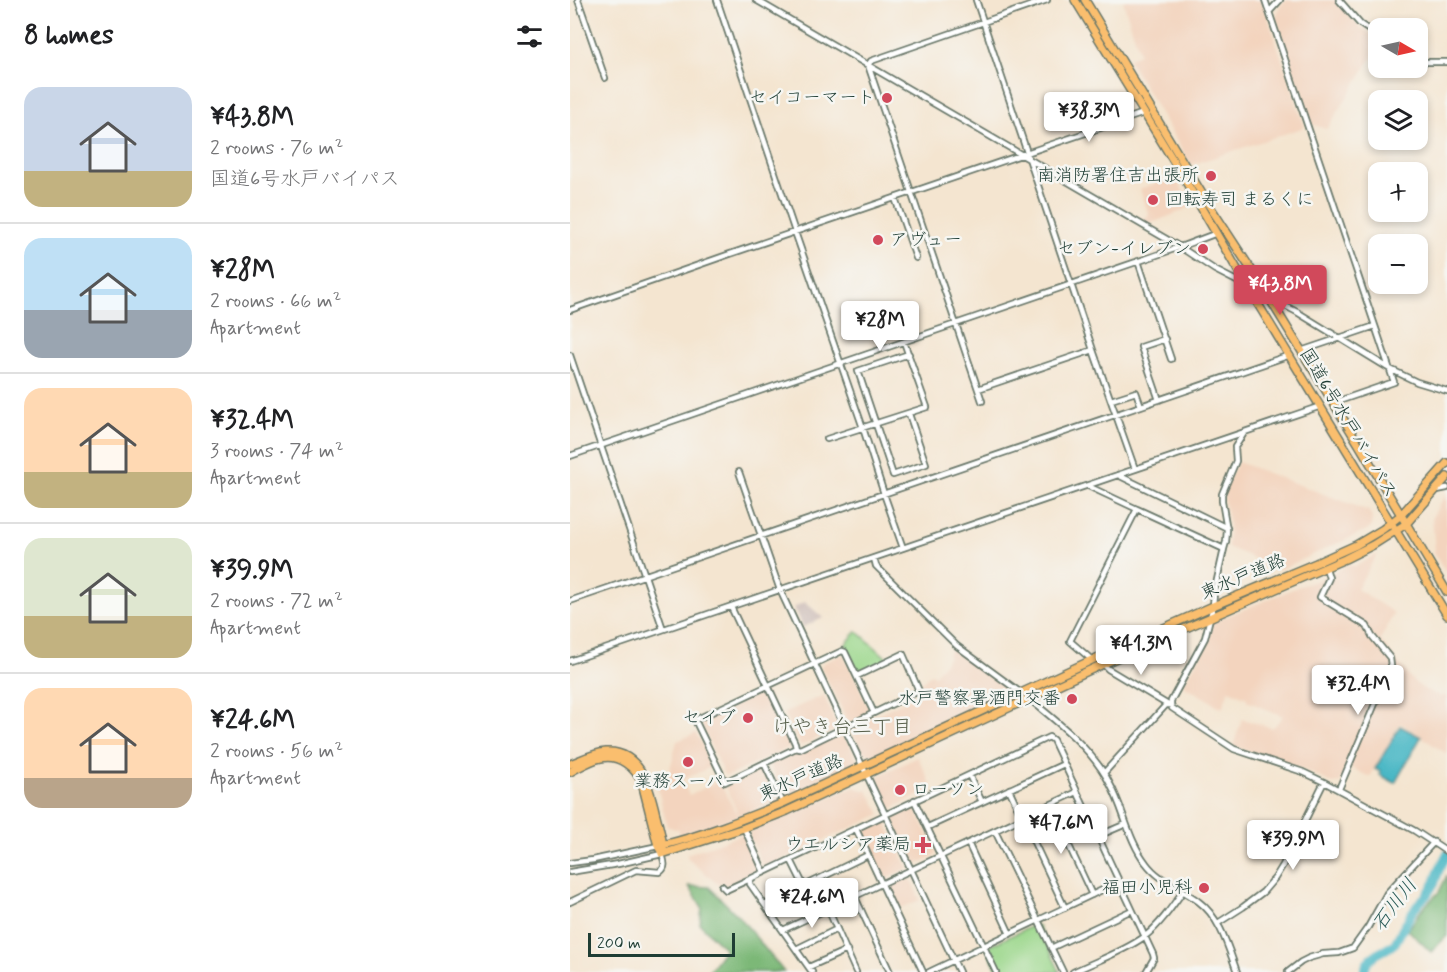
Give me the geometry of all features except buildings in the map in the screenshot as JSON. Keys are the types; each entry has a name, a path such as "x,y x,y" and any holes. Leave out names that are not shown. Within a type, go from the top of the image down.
{"highway":[{"name":"国道6号水戸バイパス","path":"1075,0 1447,615"},
{"name":"国道6号水戸バイパス","path":"1085,0 1447,592"},
{"name":"東水戸道路","path":"662,854 744,828 786,811 1020,693 1214,606 1344,551 1369,538 1401,515 1447,464"},
{"name":"東水戸道路","path":"660,845 706,833 865,771 1103,664 1326,568 1359,552 1406,524 1447,477"},
{"path":"570,764 604,752 620,754 633,762 643,773 650,790 662,854"},
{"path":"570,772 602,757 617,759 632,767 642,783 660,845"}],"street":[{"path":"578,0 605,78"},
{"path":"717,0 903,548"},
{"path":"756,0 1026,155 1215,270 1297,312 1390,369 1418,382 1447,391"},
{"path":"976,0 1026,155 1135,469"},
{"path":"868,65 871,61 1047,0"},
{"path":"1265,0 1394,382 1333,403"},
{"path":"1269,12 1280,0"},
{"path":"1339,0 1360,24 1368,29"},
{"path":"1428,62 1447,62"},
{"path":"868,65 982,401"},
{"path":"570,310 1144,113"},
{"path":"895,198 916,258"},
{"path":"570,456 1217,233"},
{"path":"1138,261 1171,359"},
{"path":"1301,351 1375,326"},
{"path":"1159,400 1141,347 1165,339"},
{"path":"827,439 927,407 904,342"},
{"path":"978,389 1093,350"},
{"path":"909,354 858,371 893,475 926,464 909,414"},
{"path":"570,355 663,629"},
{"path":"570,601 1290,355"},
{"path":"1111,400 1136,392 1141,406"},
{"path":"570,661 1321,406"},
{"path":"1104,773 1169,704 1205,638 1214,606 1214,593 1226,542 1227,528 1222,494 1236,461 1235,447 1244,433"},
{"path":"739,472 780,590 959,972"},
{"path":"1118,475 1227,528"},
{"path":"1087,486 1224,549"},
{"path":"1437,490 1447,488"},
{"path":"1092,660 1070,641 1137,509"},
{"path":"874,558 876,566 957,646 1028,699 1089,752 1113,790 1126,824 1149,868 1202,904 1218,922 1237,972"},
{"path":"1326,568 1329,578 1320,597 1367,626 1391,662 1339,789"},
{"path":"731,606 796,748"},
{"path":"857,676 903,654 920,691 800,749 796,748 725,782 695,720 842,651 845,652 874,713"},
{"path":"1103,664 1169,704 1234,749 1303,772 1339,789 1434,842 1447,852"},
{"path":"722,886 726,890 1049,737 1053,740 1145,936 1154,958 1146,972"},
{"path":"764,763 783,803"},
{"path":"928,827 1064,764"},
{"path":"969,775 982,802"},
{"path":"1218,922 1263,892 1275,878 1324,782"},
{"path":"1009,789 1065,908"},
{"path":"783,930 1077,792"},
{"path":"914,800 996,972"},
{"path":"1050,805 1092,895"},
{"path":"1098,837 1126,824"},
{"path":"744,828 765,872"},
{"path":"856,829 923,972"},
{"path":"995,831 1063,972"},
{"path":"1288,972 1309,958 1353,948 1387,893 1434,842"},
{"path":"968,843 1010,934"},
{"path":"570,863 660,845"},
{"path":"570,872 662,854 665,866 660,872 636,870 570,902"},
{"path":"765,904 868,855"},
{"path":"791,860 804,886"},
{"path":"752,878 750,884 810,969 846,950"},
{"path":"928,972 1119,882"},
{"path":"1073,972 1145,936 1183,891"},
{"path":"855,897 890,972"},
{"path":"828,909 856,972"},
{"path":"1051,948 1132,910"},
{"path":"796,949 837,929"}],"shaded area":[{"path":"1262,0 1305,127 1191,165 1128,59 1140,54 1123,1"},
{"path":"1286,0 1337,0 1359,27 1368,32 1368,64 1327,129 1310,124 1276,19 1279,7"},
{"path":"1171,178 1173,181 1176,179 1191,207 1150,224 1141,219 1149,216 1140,189"},
{"path":"1238,462 1369,511 1372,517 1371,528 1279,570 1277,566 1274,567 1228,547 1229,525 1224,490"},
{"path":"1447,493 1447,574 1433,552 1435,550 1432,517"},
{"path":"1377,554 1357,589 1394,613 1380,640 1413,681 1422,688 1447,698 1447,754 1400,723 1370,777 1347,766 1340,782 1334,784 1302,769 1233,746 1242,719 1273,728 1283,716 1247,701 1247,698 1229,690 1222,708 1183,685 1209,641 1211,623 1326,577 1346,565 1356,566"},
{"path":"805,602 823,618 803,627 794,607"},
{"path":"955,646 1013,691 876,756 861,750 850,727 923,692 920,683 931,674 935,675"},
{"path":"844,655 871,713 849,724 821,667 823,663"},
{"path":"764,692 767,693 791,744 789,748 728,776 724,775 701,724 702,721"},
{"path":"824,695 838,729 800,746 784,713"},
{"path":"843,732 860,765 785,797 769,764"},
{"path":"696,733 711,760 695,768 710,761 713,766 682,780 689,795 719,781 738,816 679,835 679,830 667,826 657,785 667,781 677,741"},
{"path":"918,757 933,789 888,810 875,783 878,776"},
{"path":"762,768 777,801 739,816 725,785"},
{"path":"853,787 868,791 881,814 764,868 748,833"},
{"path":"913,804 936,851 936,855 917,864 913,863 890,815"},
{"path":"884,818 908,868 884,880 860,829"},
{"path":"744,834 762,870 727,886 722,882 719,885 688,859 687,854"},
{"path":"905,875 909,876 920,900 896,910 886,886 887,883"}],"green space":[{"path":"857,631 888,659 857,671 845,645"},
{"path":"1447,875 1447,936 1431,952 1408,930 1422,909 1439,892"},
{"path":"689,886 709,887 742,920 784,972 708,972 725,949 700,924 702,907"},
{"path":"1034,925 1038,926 1060,972 998,972 988,949 989,946"}],"water":[{"path":"1400,726 1421,737 1395,783 1380,775 1381,772 1375,769"}],"waterway":[{"name":"石川川","path":"1364,972 1372,957 1395,943 1411,914 1435,882 1447,854"}],"place":[{"name":"セイコーマート","path":"887,98"},
{"name":"南消防署住吉出張所","path":"1211,176"},
{"name":"回転寿司 まるくに","path":"1153,200"},
{"name":"アヴュー","path":"878,240"},
{"name":"セブン-イレブン","path":"1203,249"},
{"name":"水戸警察署酒門交番","path":"1072,699"},
{"name":"セイブ","path":"748,718"},
{"name":"業務スーパー","path":"688,762"},
{"name":"ローソン","path":"900,790"},
{"name":"ウエルシア薬局","path":"923,845"},
{"name":"福田小児科","path":"1204,888"}],"district":[{"name":"けやき台三丁目","path":"842,727"}]}
